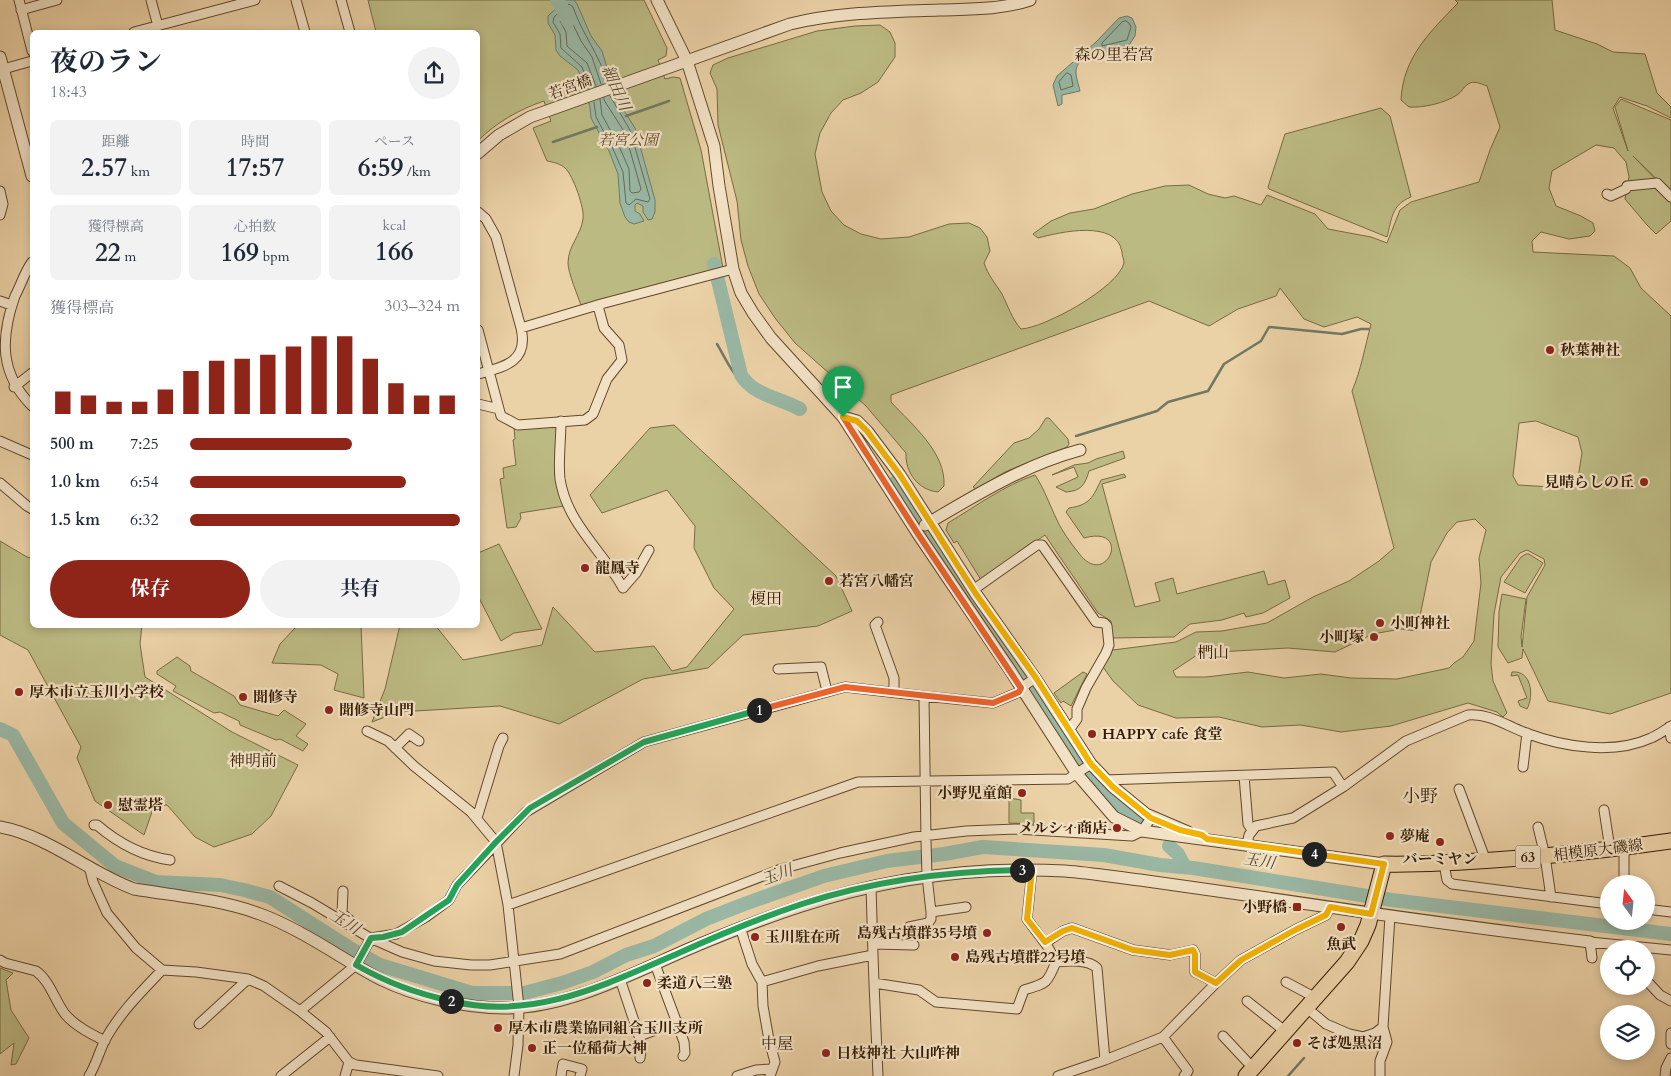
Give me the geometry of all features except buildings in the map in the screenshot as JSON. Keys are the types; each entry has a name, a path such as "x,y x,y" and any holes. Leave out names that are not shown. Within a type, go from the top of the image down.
{"main road":[{"name":"相模原大磯線","path":"1383,869 1546,856 1617,849 1671,841"},
{"path":"1249,1072 1312,1004 1347,962 1361,941 1372,911 1383,869"}],"street":[{"path":"19,0 30,43"},
{"path":"22,10 57,0"},
{"path":"150,0 158,26"},
{"path":"142,30 255,0"},
{"path":"296,0 304,30"},
{"path":"341,0 349,30"},
{"path":"657,0 687,61 714,146 733,269 741,293 757,320 771,338 843,417 923,527 1028,683 1114,817 1203,840 1247,844 1383,869"},
{"name":"若宮橋","path":"480,151 499,135 530,117 775,29 815,18 944,5 997,8 1030,0"},
{"path":"0,57 30,169"},
{"path":"2,70 30,62"},
{"path":"1607,194 1613,196 1627,186 1657,183 1671,197"},
{"path":"0,190 4,204 0,215"},
{"path":"480,214 486,219 496,237 521,328 523,342 517,357 504,367 480,373"},
{"path":"30,266 11,306 0,340 0,356 8,379 22,398 30,404"},
{"path":"521,328 733,269"},
{"path":"0,301 11,306"},
{"path":"480,338 501,416 518,425 585,420 593,414 607,379 622,360 620,345 604,328 598,306"},
{"path":"14,388 30,375"},
{"path":"480,404 498,409"},
{"path":"843,417 857,421 867,431 900,475 923,527 1028,683 1069,730 1084,769 1105,780 1132,804 1146,825"},
{"path":"561,421 560,476 567,504 582,530 623,588 636,573 648,550"},
{"path":"0,441 30,454"},
{"path":"923,527 969,499 1037,464 1080,450"},
{"path":"0,483 30,508"},
{"path":"970,597 1037,544 1042,546 1096,622 1104,623 1107,626 1109,644 1106,653 1086,688 1077,709 1077,719 1069,730"},
{"path":"878,622 876,625 894,678 894,692"},
{"path":"778,669 821,667 827,691"},
{"path":"370,939 402,932 449,900 457,885 530,808 644,742 845,687 993,703 1019,692 1028,683"},
{"path":"909,927 928,923 932,912 927,874 924,696"},
{"path":"1247,844 1252,830 1264,823 1293,818 1343,787 1406,741 1459,718 1477,714 1486,716 1527,733 1572,745 1608,747 1633,744 1651,738 1670,726 1671,738"},
{"path":"367,731 388,741 440,788 471,812 496,842 508,905 519,1005 518,1045 514,1076"},
{"path":"395,748 407,732 419,742"},
{"path":"1523,767 1527,733"},
{"path":"477,818 503,738"},
{"path":"508,905 858,782 1068,779 1084,769"},
{"path":"1105,780 1333,772 1343,787"},
{"path":"1244,776 1248,824 1252,830"},
{"path":"1459,789 1486,861"},
{"path":"1604,810 1617,849 1622,875"},
{"path":"94,825 98,825 119,842 144,854 170,860"},
{"path":"279,886 370,939 402,952 434,961 471,965 514,964 560,954 781,868 840,852 966,831 1016,829 1132,836 1146,825 1202,835 1207,839"},
{"path":"1538,826 1546,856 1551,897"},
{"path":"0,827 24,834 70,855 120,884 134,889 216,902 259,914 293,929 358,963 383,980 427,996 476,1007 519,1005 560,1000 620,979 740,928 805,904 871,886 927,874 1032,870 1099,875 1600,943"},
{"path":"1444,864 1447,880 1452,884 1600,903"},
{"path":"89,866 107,913 136,948 162,970 248,978 264,986 315,1022 330,1037 349,1062 380,1073 438,1076"},
{"path":"1032,870 1027,919 1045,942 1056,962"},
{"path":"871,886 878,1076"},
{"path":"300,1011 358,963 370,939 371,933 343,915 343,890"},
{"path":"932,912 966,907"},
{"path":"1058,1076 1164,1037 1241,960 1326,915 1330,907"},
{"path":"1655,910 1671,912"},
{"path":"1380,1076 1380,1061 1387,1042 1383,1027 1390,916"},
{"path":"737,1076 756,1070 771,1073 775,1062 763,1006 762,982 752,964 740,928"},
{"path":"1045,942 1072,928 1133,950 1170,955 1193,950 1195,954 1195,972 1216,983"},
{"path":"1590,942 1592,958"},
{"path":"873,944 910,947"},
{"path":"1655,949 1671,950"},
{"path":"762,982 818,966 873,955"},
{"path":"0,960 36,971 40,974 56,996 65,1014 87,1032 105,1041"},
{"path":"1056,962 1072,960 1093,964 1097,968 1105,1060"},
{"path":"874,982 919,990 936,1002 1017,1009 1024,990 1048,981 1056,962"},
{"path":"655,964 684,1042 685,1053 682,1056"},
{"path":"89,1076 105,1041 136,997 162,970"},
{"path":"199,1024 248,978"},
{"path":"620,979 642,1045 640,1058"},
{"path":"1286,982 1312,1004 1326,1024 1349,1034 1363,1037 1375,1033 1383,1027"},
{"path":"1655,990 1671,1001"},
{"path":"1247,1001 1286,1032"},
{"path":"639,1036 678,1022"},
{"path":"1671,1033 1671,1044"},
{"path":"1223,1036 1249,1072"},
{"path":"281,1076 330,1037"},
{"path":"1164,1037 1188,1071 1184,1076"},
{"path":"1665,1076 1666,1068 1671,1058"},
{"path":"346,1076 349,1062"},
{"path":"561,1076 563,1064 582,1069 580,1076"}],"green space":[{"name":"若宮公園","path":"368,0 644,0 667,48 666,56 658,60 665,79 680,78 701,150 723,268 582,308 571,278 568,263 570,251 582,225 582,208 575,185 568,172 561,165 547,161 533,128 551,121 544,101 508,117 480,139 480,30 376,30"},
{"path":"1455,0 1552,0 1555,30 1597,44 1613,52 1645,54 1657,93 1671,107 1671,118 1647,106 1620,97 1613,108 1628,151 1615,107 1621,99 1671,120 1671,193 1633,156 1671,195 1671,221 1656,234 1647,225 1625,199 1629,177 1626,162 1614,148 1596,145 1552,171 1549,188 1556,206 1593,223 1595,231 1590,236 1569,239 1541,232 1532,241 1533,252 1614,256 1630,268 1641,288 1671,316 1671,693 1610,714 1548,701 1523,649 1522,658 1508,663 1498,647 1499,612 1502,594 1526,599 1521,637 1522,647 1527,597 1545,565 1544,559 1527,550 1520,553 1501,577 1494,614 1491,664 1493,681 1507,713 1503,717 1497,712 1468,703 1391,726 1341,732 1301,725 1262,727 1219,717 1176,718 1138,705 1113,681 1103,667 1105,651 1176,642 1196,632 1222,631 1267,623 1313,597 1349,581 1379,561 1394,548 1352,391 1371,324 1357,317 1324,327 1304,319 1280,288 1276,296 1238,309 1209,326 1149,301 891,395 891,402 918,430 940,462 944,486 938,492 931,491 924,488 914,479 908,467 906,453 866,406 795,343 759,294 748,266 741,240 737,201 718,125 717,89 710,73 713,65 728,58 817,31 880,25 890,32 895,43 895,57 878,82 861,93 843,100 831,113 820,133 815,154 822,192 831,211 844,225 861,234 881,239 909,237 949,224 969,223 980,228 987,237 990,251 984,263 1021,329 1046,322 1095,295 1119,273 1124,263 1118,242 1110,235 1099,231 1073,231 1038,238 1033,234 1051,221 1070,213 1094,209 1132,194 1165,186 1189,185 1208,194 1225,198 1234,196 1261,205 1267,195 1315,214 1328,229 1371,237 1387,243 1400,210 1411,202 1479,182 1500,127 1487,86 1473,82 1470,83 1452,98 1427,106 1409,107 1401,100 1407,71 1420,46 1458,3","holes":["1536,421 1578,437 1582,453 1577,484 1570,488 1518,485 1513,476 1519,423","1475,519 1486,530 1479,558 1481,583 1474,641 1463,657 1449,668 1397,679 1351,678 1321,674 1284,678 1248,672 1206,677 1176,677 1173,671 1200,653 1288,648 1335,652 1373,634 1401,629 1417,631 1431,562 1447,533 1457,522"]},
{"path":"1381,108 1390,116 1411,197 1404,200 1393,213 1387,237 1269,189 1268,187 1285,134"},
{"path":"1046,418 1049,418 1068,439 1069,444 1067,447 1005,472 976,489 973,487 1014,443 1029,438 1039,429"},
{"path":"558,425 564,506 520,513 521,518 516,527 507,528 500,479 504,478 503,468 516,465 513,440 515,439 514,428"},
{"path":"674,425 836,576 852,611 818,626 743,635 708,668 643,679 559,724 500,706 398,712 372,722 385,689 399,628 437,628 463,660 542,645 553,607 595,652 654,646 672,671 687,667 734,609 714,588 694,548 695,526 667,490 602,513 590,495 650,428"},
{"path":"1123,451 1125,458 1089,471 1084,484 1079,489 1066,492 1056,487 1078,477 1074,467 1052,475 1074,465 1088,463"},
{"path":"1124,474 1126,477 1102,484 1135,607 1160,601 1155,583 1173,578 1177,594 1264,571 1268,585 1285,580 1290,598 1263,613 1246,617 1244,613 1222,620 1190,624 1174,637 1111,638 1111,621 1098,613 1045,535 981,580 957,541 954,543 946,530 948,523 980,503 1013,484 1035,475 1069,540 1088,562 1098,565 1110,555 1111,547 1108,540 1099,536 1084,538 1066,512 1069,508 1082,505 1090,499 1101,480"},
{"path":"0,541 30,558 30,628 142,628 140,644 145,677 232,732 298,765 271,816 252,834 214,847 195,837 167,805 154,806 144,835 95,801 77,758 81,747 28,650 0,635"},
{"path":"499,544 542,629 514,633 501,641 480,600 480,552"},
{"path":"1526,554 1543,563 1525,593 1504,582 1521,557"},
{"path":"295,628 361,628 364,698 334,690 338,674 321,665 272,663 280,644"},
{"path":"177,657 190,666 191,671 234,696 240,705 278,716 284,710 306,724 296,736 308,744 303,751 280,739 276,740 240,725 239,721 220,712 214,713 173,691 176,686 157,674 157,671"},
{"path":"1083,672 1087,674 1071,706 1063,701 1061,703 1054,693"},
{"path":"1512,672 1519,672 1524,675 1530,685 1531,691 1527,709 1520,706 1518,701 1527,698 1518,675 1511,676"},
{"path":"1009,798 1021,800 1021,813 1034,813 1034,824 1009,823"},
{"path":"0,968 13,973 6,980 11,1010 29,1038 16,1064 11,1065 14,1043 0,1054"}],"water":[{"path":"565,0 574,0 577,4 591,36 602,51 616,98 635,128 655,200 655,212 652,219 648,220 643,212 643,206 637,203 635,211 640,214 644,221 634,224 625,217 620,203 618,174 609,151 591,118 583,81 578,70 560,56 556,50 555,35 548,23 548,16"},
{"path":"1127,16 1132,18 1136,27 1135,36 1129,45 1084,58 1077,65 1076,69 1080,91 1062,95 1062,104 1058,106 1053,85 1057,76 1096,42 1119,18"}],"waterway":[{"name":"細田川","path":"557,0 568,21"},
{"path":"626,116 669,101"},
{"path":"553,142 597,127"},
{"name":"細田川","path":"714,264 741,375 746,382 760,392 800,409"},
{"path":"1076,436 1157,411 1168,402 1208,391 1224,364 1261,341 1269,327 1342,334 1369,329"},
{"path":"717,344 734,372 748,385"},
{"name":"細田川","path":"896,482 927,533 1081,765 1114,801 1143,824"},
{"name":"玉川","path":"0,729 13,735 63,823 115,866 156,882 220,885 270,897 348,947 380,965 472,993 524,993 562,983 593,972 626,955 654,946 706,919 824,876 887,861 983,847 1104,855 1392,900 1671,934"},
{"name":"細田川","path":"1169,846 1178,854 1185,867"},
{"path":"1288,1076 1304,1058"}],"place":[{"name":"秋葉神社","path":"1550,350"},
{"name":"見晴らしの丘","path":"1644,482"},
{"name":"龍鳳寺","path":"585,568"},
{"name":"若宮八幡宮","path":"829,581"},
{"name":"小町神社","path":"1380,623"},
{"name":"小町塚","path":"1374,637"},
{"name":"厚木市立玉川小学校","path":"19,692"},
{"name":"聞修寺","path":"243,697"},
{"name":"聞修寺山門","path":"329,710"},
{"name":"HAPPY cafe 食堂","path":"1092,734"},
{"name":"小野児童館","path":"1022,793"},
{"name":"慰霊塔","path":"108,805"},
{"name":"メルシィ商店","path":"1117,828"},
{"name":"夢庵","path":"1390,836"},
{"name":"バーミヤン","path":"1440,842"},
{"name":"小野橋","path":"1297,907"},
{"name":"魚武","path":"1341,927"},
{"name":"島残古墳群35号墳","path":"987,933"},
{"name":"玉川駐在所","path":"755,937"},
{"name":"島残古墳群22号墳","path":"955,957"},
{"name":"柔道八三塾","path":"647,983"},
{"name":"厚木市農業協同組合玉川支所","path":"498,1028"},
{"name":"そば処黒沼","path":"1297,1043"},
{"name":"正一位稲荷大神","path":"532,1048"},
{"name":"日枝神社 大山咋神","path":"826,1053"}],"district":[{"name":"森の里若宮","path":"1114,55"},
{"name":"榎田","path":"766,599"},
{"name":"椚山","path":"1213,653"},
{"name":"神明前","path":"253,761"},
{"name":"小野","path":"1420,796"},
{"name":"中屋","path":"777,1044"}],"route":[{"path":"843,417 857,421 867,431 900,475 976,594 1036,678 1091,764 1105,780 1151,818 1180,830 1202,835 1207,839 1384,864 1371,914 1330,907 1326,915 1267,944 1241,960 1216,983 1195,972 1195,954 1193,950 1170,955 1133,950 1072,928 1045,942 1027,919 1026,913 1032,870 999,870 927,876 843,893 762,919 578,995 519,1007 476,1007 427,996 383,980 356,965 371,938 402,932 449,900 457,885 530,808 644,742 845,687 993,703 1019,692 1021,688 1008,667 918,534 843,417"}]}
